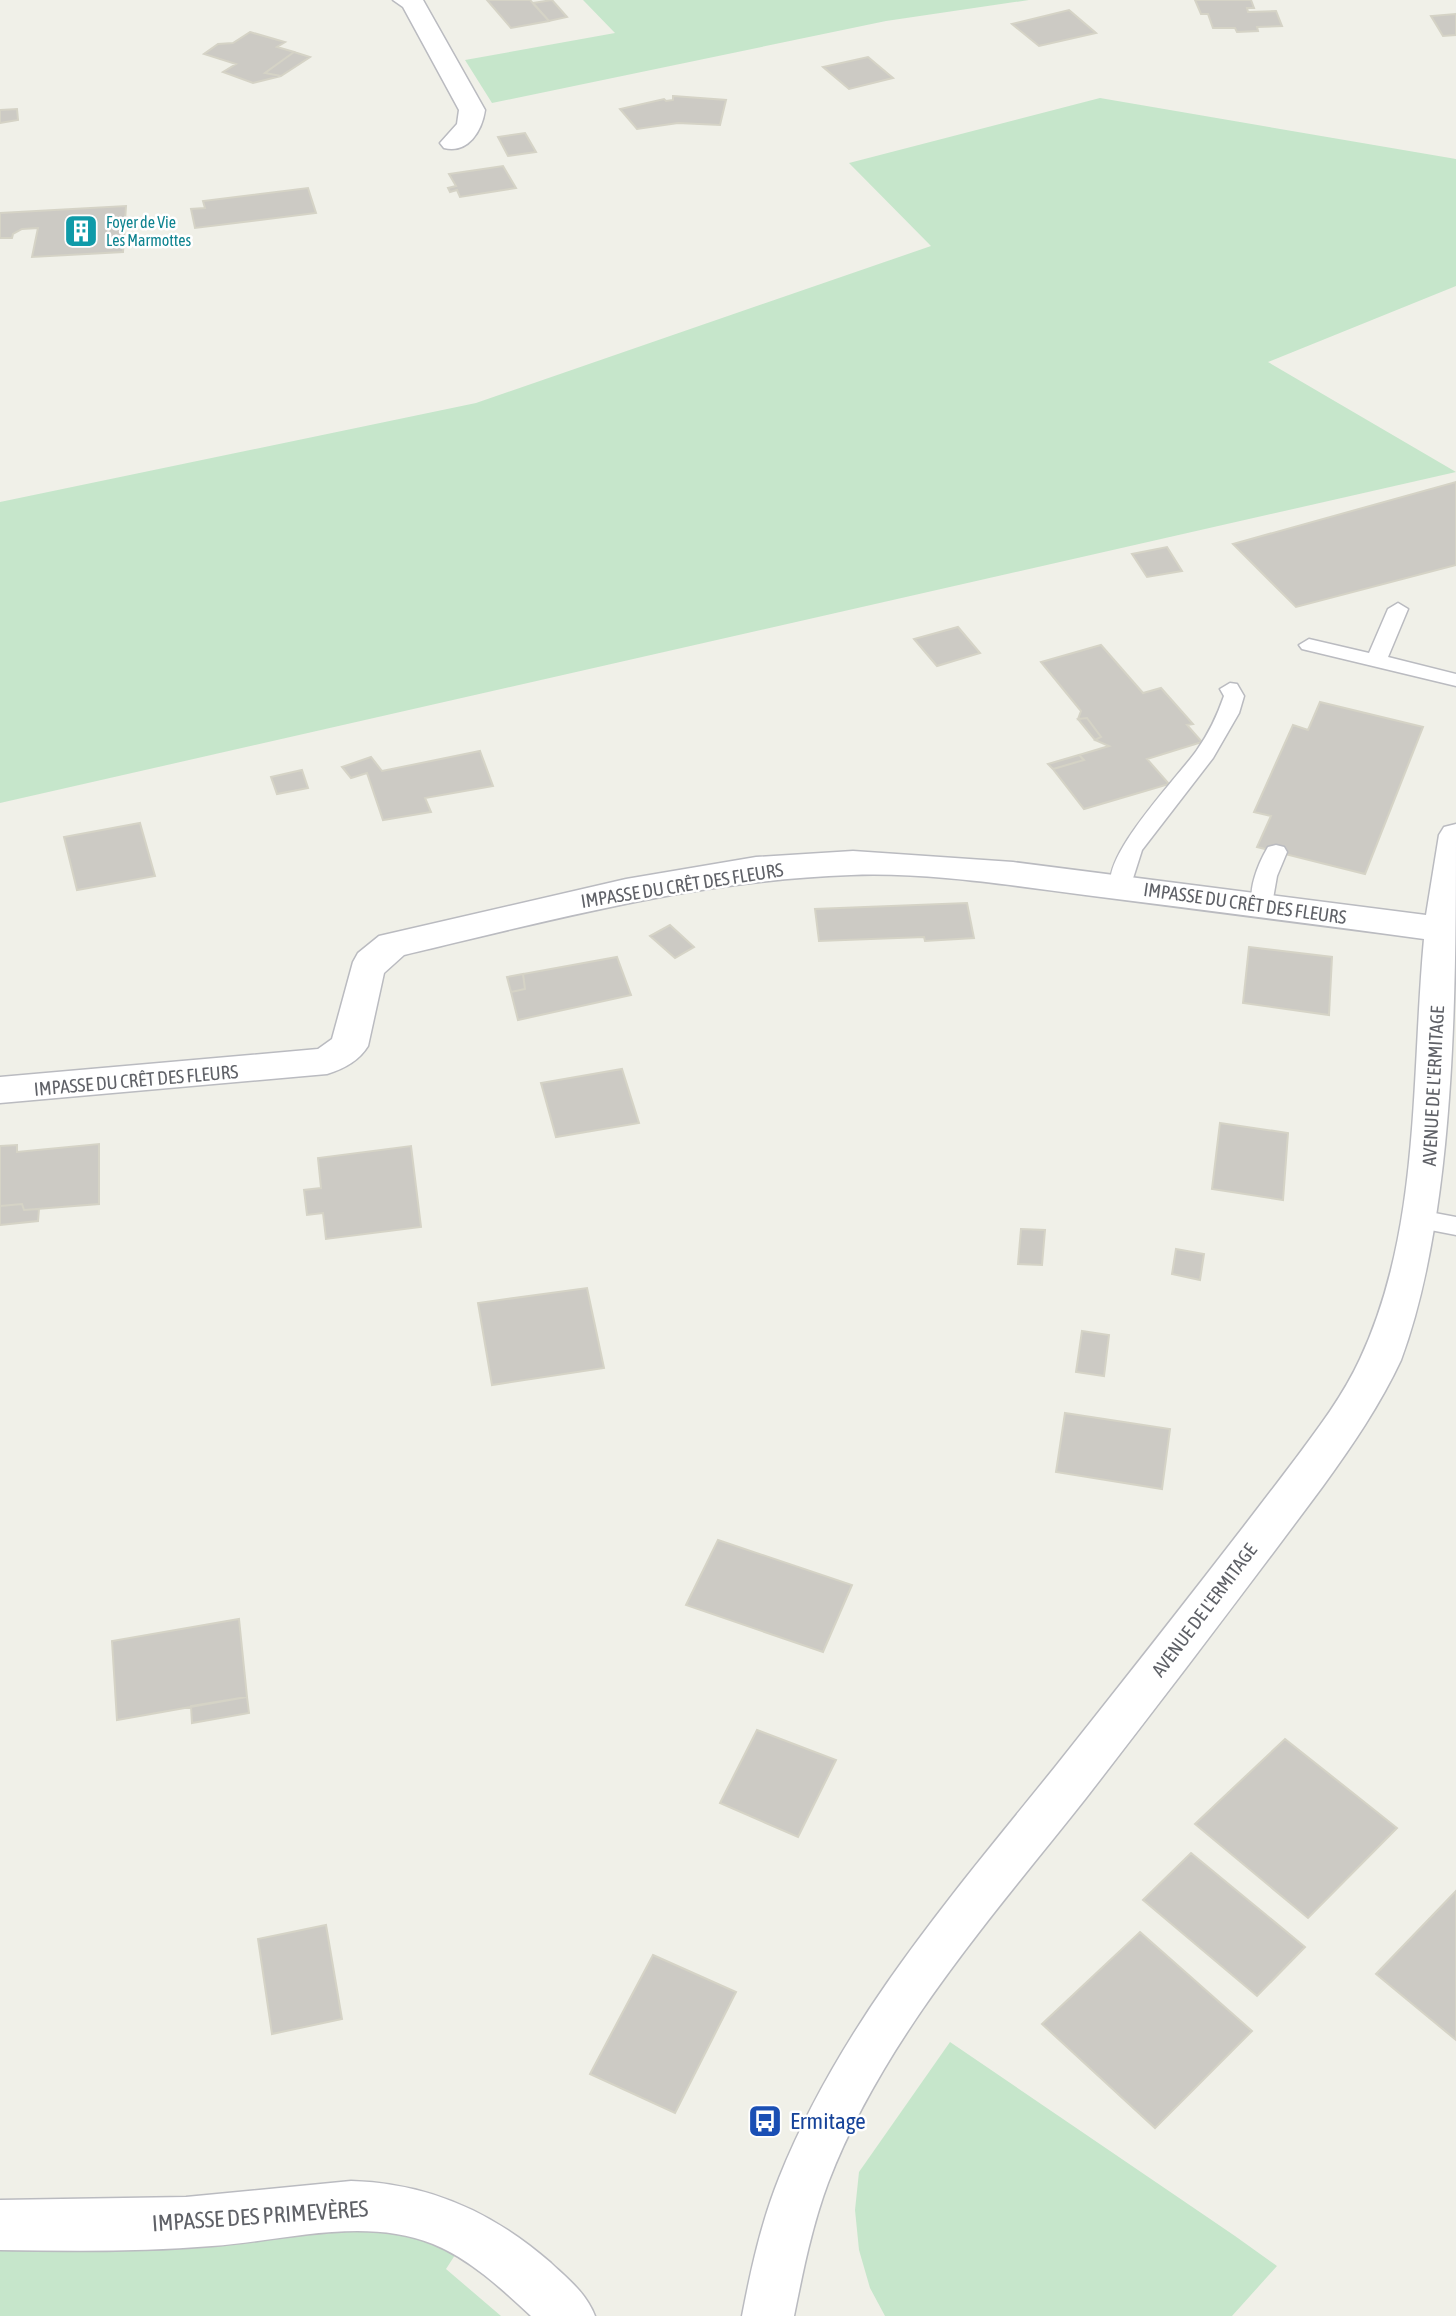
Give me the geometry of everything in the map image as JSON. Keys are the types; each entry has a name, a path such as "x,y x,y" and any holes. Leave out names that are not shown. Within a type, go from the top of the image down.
{"street":[{"path":"405,0 412,2 472,110 470,126 453,144"},
{"name":"AVENUE DE L'ERMITAGE","path":"768,2316 780,2252 807,2165 854,2073 937,1950 1197,1621 1340,1430 1380,1360 1440,1223 1443,929 1456,835"},
{"name":"IMPASSE DU CRÊT DES FLEURS","path":"0,1090 327,1061 349,1046 366,973 379,953 391,945 626,891 757,869 853,863 950,868 1121,886 1443,929"},
{"name":"IMPASSE DES PRIMEVÈRES","path":"0,2225 169,2224 361,2205 396,2208 430,2217 493,2247 569,2316"}],"lane":[{"path":"1376,661 1398,609"},
{"path":"1309,645 1456,680"},
{"path":"1121,886 1123,867 1132,848 1220,727 1232,704 1234,696 1230,689"},
{"path":"1263,905 1266,876 1276,852"}],"green space":[{"path":"583,0 1029,0 886,21 492,103 465,60 615,33"},
{"path":"1100,98 1456,159 1456,286 1268,362 1456,472 0,803 0,502 476,403 931,246 849,163"},
{"path":"950,2042 1277,2266 1232,2316 885,2316 870,2288 859,2250 855,2210 859,2172"},
{"path":"323,2229 392,2230 457,2252 446,2269 501,2316 0,2316 0,2246"}],"building":[{"path":"487,0 530,0 549,21 511,28"},
{"path":"552,0 567,17 549,21 533,3"},
{"path":"1195,0 1251,0 1254,8 1247,8 1248,12 1276,11 1282,26 1257,27 1258,31 1237,32 1235,28 1213,28 1208,14 1201,14"},
{"path":"1069,10 1096,33 1039,46 1012,24"},
{"path":"1456,14 1456,35 1443,36 1431,16"},
{"path":"250,32 285,42 277,47 294,52 265,73 281,76 253,83 223,72 236,64 204,54 218,44 233,43"},
{"path":"294,52 310,57 281,76 265,73"},
{"path":"868,57 893,78 849,89 823,67"},
{"path":"673,96 726,100 720,125 678,123 637,129 620,109 664,99 673,100"},
{"path":"17,109 18,120 0,123 0,110"},
{"path":"525,133 536,152 508,156 498,137"},
{"path":"503,166 516,188 460,197 457,190 450,192 448,188 456,186 449,174"},
{"path":"308,188 316,213 195,228 191,209 205,208 203,201"},
{"name":"Foyer de Vie Les Marmottes","path":"126,206 123,252 32,257 38,228 22,229 13,234 12,238 0,238 0,213"},
{"path":"1456,482 1456,565 1296,607 1233,544"},
{"path":"1167,547 1182,571 1147,577 1132,554"},
{"path":"958,627 980,653 937,666 914,639"},
{"path":"1101,645 1143,693 1161,688 1193,724 1187,725 1202,742 1147,759 1169,784 1084,809 1053,769 1084,760 1079,755 1109,746 1095,740 1101,737 1087,718 1078,719 1081,711 1041,662"},
{"path":"1320,702 1423,727 1365,874 1257,847 1271,816 1254,812 1293,725 1308,730"},
{"path":"1087,718 1101,737 1095,740 1078,719"},
{"path":"480,751 493,786 425,798 431,812 383,820 367,773 351,778 342,767 371,757 382,771"},
{"path":"1079,755 1084,760 1053,769 1048,764"},
{"path":"302,770 308,788 277,794 271,777"},
{"path":"140,823 155,876 77,890 64,837"},
{"path":"967,903 974,938 819,941 815,909"},
{"path":"670,925 694,947 675,958 650,936"},
{"path":"1249,947 1332,957 1329,1015 1243,1003"},
{"path":"617,957 631,995 518,1020 511,992 525,989 523,974"},
{"path":"523,974 525,989 511,992 507,977"},
{"path":"622,1069 639,1123 556,1137 541,1083"},
{"path":"1220,1123 1288,1133 1283,1200 1212,1189"},
{"path":"99,1144 99,1204 24,1210 22,1204 0,1206 0,1146 17,1145 17,1152"},
{"path":"411,1146 421,1227 326,1239 323,1213 307,1215 304,1190 321,1188 318,1158"},
{"path":"22,1204 24,1210 39,1209 38,1221 0,1225 0,1206"},
{"path":"1021,1229 1045,1230 1042,1265 1018,1264"},
{"path":"1176,1249 1204,1254 1200,1280 1172,1274"},
{"path":"587,1288 604,1368 492,1385 478,1303"},
{"path":"1082,1331 1109,1335 1104,1376 1076,1372"},
{"path":"1065,1413 1170,1429 1162,1489 1056,1472"},
{"path":"718,1540 852,1585 823,1652 686,1605"},
{"path":"239,1619 247,1697 117,1720 112,1641"},
{"path":"247,1697 249,1713 192,1723 191,1706"},
{"path":"757,1730 836,1760 798,1837 720,1803"},
{"path":"1285,1739 1397,1828 1308,1918 1195,1824"},
{"path":"1191,1853 1305,1947 1257,1996 1143,1900"},
{"path":"1456,1891 1456,2040 1376,1974"},
{"path":"326,1925 342,2019 272,2034 258,1939"},
{"path":"1140,1932 1252,2031 1155,2128 1042,2024"},
{"path":"653,1955 736,1992 675,2113 590,2074"}],"place":[{"name":"Foyer de Vie Les Marmottes","path":"81,231"},
{"name":"Ermitage","path":"765,2121"}]}
